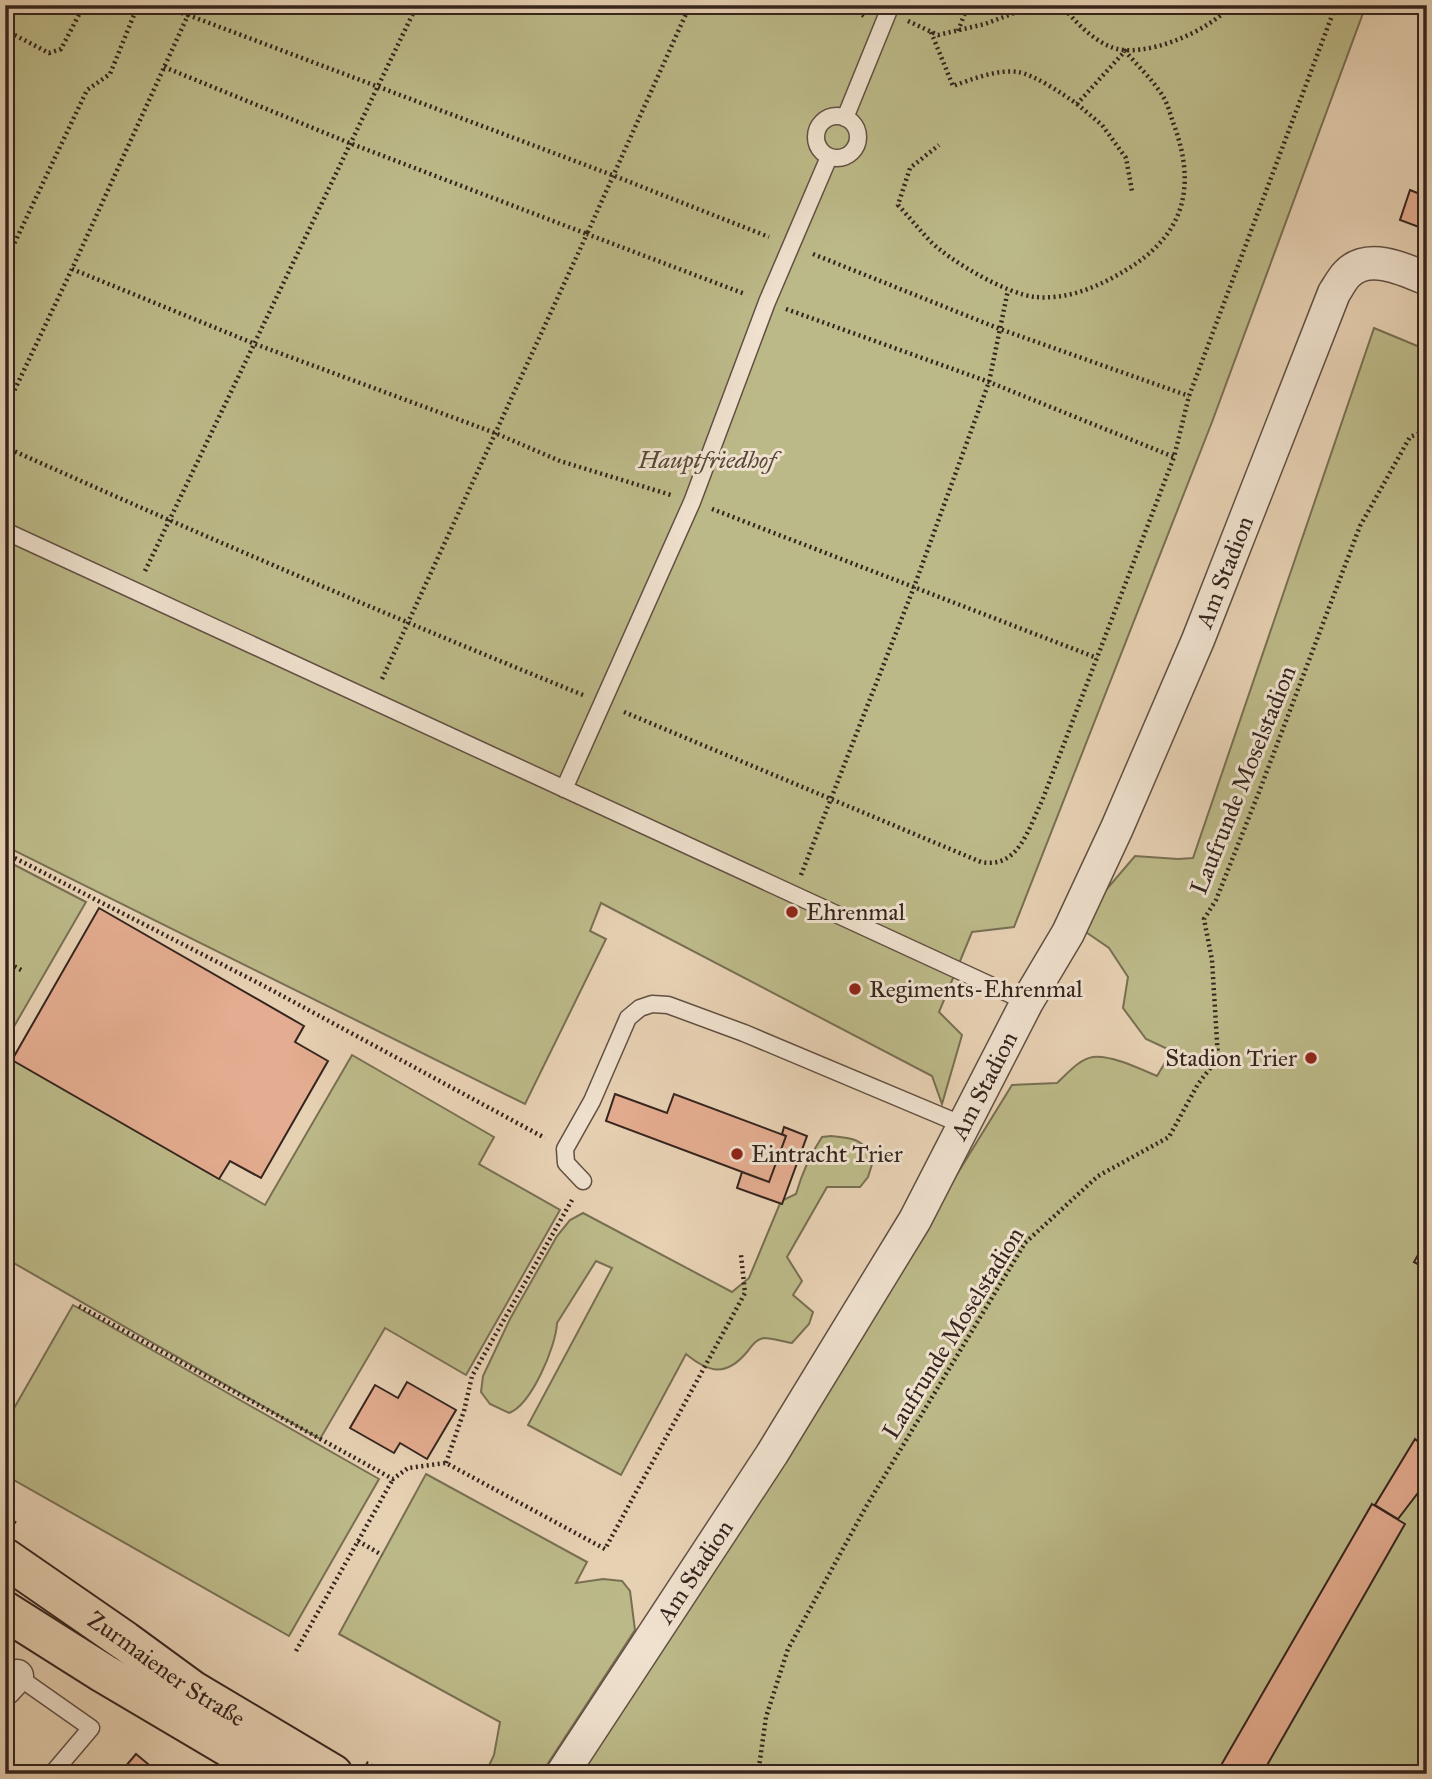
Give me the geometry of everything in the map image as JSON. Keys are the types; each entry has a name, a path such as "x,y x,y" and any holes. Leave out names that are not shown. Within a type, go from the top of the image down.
{"main road":[{"name":"Zurmaiener Straße","path":"5,1558 192,1690 333,1774"},
{"name":"Zurmaiener Straße","path":"5,1611 103,1673 274,1774"}],"street":[{"name":"Am Stadion","path":"562,1774 772,1454 915,1220 1027,1002 1068,933 1193,653 1334,293 1347,274 1358,265 1395,265 1427,279"}],"lane":[{"path":"845,118 889,9"},
{"path":"831,117 845,118 855,126 858,133 856,146 848,156 829,157 823,153 816,140 820,126 831,117"},
{"path":"564,789 692,502 791,246 829,157"},
{"path":"5,531 1027,1002"},
{"path":"583,1181 566,1163 565,1149 581,1123 628,1018 640,1008 652,1004 668,1005 744,1033 963,1125"},
{"path":"11,1683 91,1728 52,1774"}],"path":[{"path":"5,30 49,53 61,48 84,5"},
{"path":"5,263 87,90 110,74 138,5"},
{"path":"5,410 193,5"},
{"path":"135,591 417,5"},
{"path":"164,67 352,144 587,234 690,5"},
{"path":"957,32 968,5"},
{"path":"889,9 938,35 1020,13 1035,5"},
{"path":"1060,5 1084,30 1110,46 1125,51 1167,43 1202,29 1231,5"},
{"path":"1183,421 1189,396 1336,5"},
{"path":"160,6 612,175 1000,329 1189,396"},
{"path":"931,32 953,86 992,74 1018,72 1054,88 1077,104 1102,125 1126,158 1132,191"},
{"path":"1077,104 1125,51"},
{"path":"939,145 910,168 898,205 932,243 1008,290 1037,297 1072,294 1101,286 1141,262 1163,243 1179,215 1185,176 1183,150 1165,99 1125,51"},
{"path":"72,270 255,344 495,433 560,461 692,502 1097,658"},
{"path":"793,894 914,587 989,382 1008,290"},
{"name":"Laufrunde Moselstadion","path":"758,1774 766,1717 788,1649 867,1505 1025,1243 1098,1176 1169,1138 1198,1084 1218,1058 1212,960 1204,919 1216,900 1259,792 1360,526 1410,437 1427,430"},
{"path":"5,447 395,618 833,798 981,862 994,865 1020,848 1042,801 1174,457"},
{"path":"5,853 266,987 565,1149"},
{"path":"5,961 23,971"},
{"path":"446,1463 464,1412 472,1376 583,1181"},
{"path":"296,1651 393,1479 408,1468 446,1463 606,1549 745,1293 741,1255"},
{"path":"79,1306 393,1479"},
{"path":"358,1541 382,1555"}],"green space":[{"name":"Hauptfriedhof","path":"5,5 1366,5 1212,422 1014,927 972,932 939,1012 962,1035 942,1104 932,1076 601,903 590,931 606,939 525,1104 5,846"},
{"name":"Stadion Trier","path":"1374,328 1427,350 1427,1774 579,1774 771,1476 1012,1085 1057,1083 1078,1064 1093,1057 1117,1060 1157,1076 1172,1051 1146,1039 1123,1008 1128,977 1109,948 1080,928 1080,910 1106,890 1135,856 1193,858"},
{"path":"5,860 86,902 5,1042"},
{"path":"352,1055 494,1137 479,1164 560,1210 466,1375 385,1328 320,1439 5,1258 5,1071 12,1060 265,1205"},
{"path":"822,1137 857,1141 874,1158 868,1177 860,1187 827,1187 787,1257 802,1281 793,1295 813,1312 809,1324 792,1343 761,1339 732,1366 717,1370 702,1365 686,1354 621,1475 528,1425 612,1268 596,1261 557,1323 547,1360 526,1399 509,1413 490,1404 481,1392 483,1376 510,1319 557,1236 570,1220 583,1213 732,1292 749,1278 781,1201 796,1194 807,1164"},
{"path":"73,1305 379,1479 289,1636 5,1475 5,1424"},
{"path":"426,1474 587,1562 576,1583 603,1579 622,1581 630,1591 635,1630 541,1774 485,1774 494,1755 500,1722 339,1634"}],"building":[{"path":"1410,190 1427,197 1427,230 1400,220"},
{"path":"99,908 304,1026 295,1042 328,1061 261,1178 230,1161 219,1179 12,1060"},
{"name":"Eintracht Trier","path":"615,1094 667,1113 674,1094 786,1136 769,1182 606,1121"},
{"path":"784,1127 807,1136 782,1204 737,1188 742,1172 769,1182 786,1136 782,1134"},
{"path":"1427,1239 1427,1269 1414,1262"},
{"path":"407,1382 456,1410 427,1459 400,1443 394,1453 350,1428 375,1385 398,1398"},
{"path":"1415,1439 1423,1446 1427,1443 1427,1481 1398,1519 1375,1505"},
{"path":"1372,1504 1405,1524 1262,1774 1216,1774"},
{"path":"136,1754 160,1774 119,1774"}],"place":[{"name":"Ehrenmal","path":"792,912"},
{"name":"Regiments-Ehrenmal","path":"855,989"},
{"name":"Stadion Trier","path":"1311,1058"},
{"name":"Eintracht Trier","path":"737,1154"}]}
